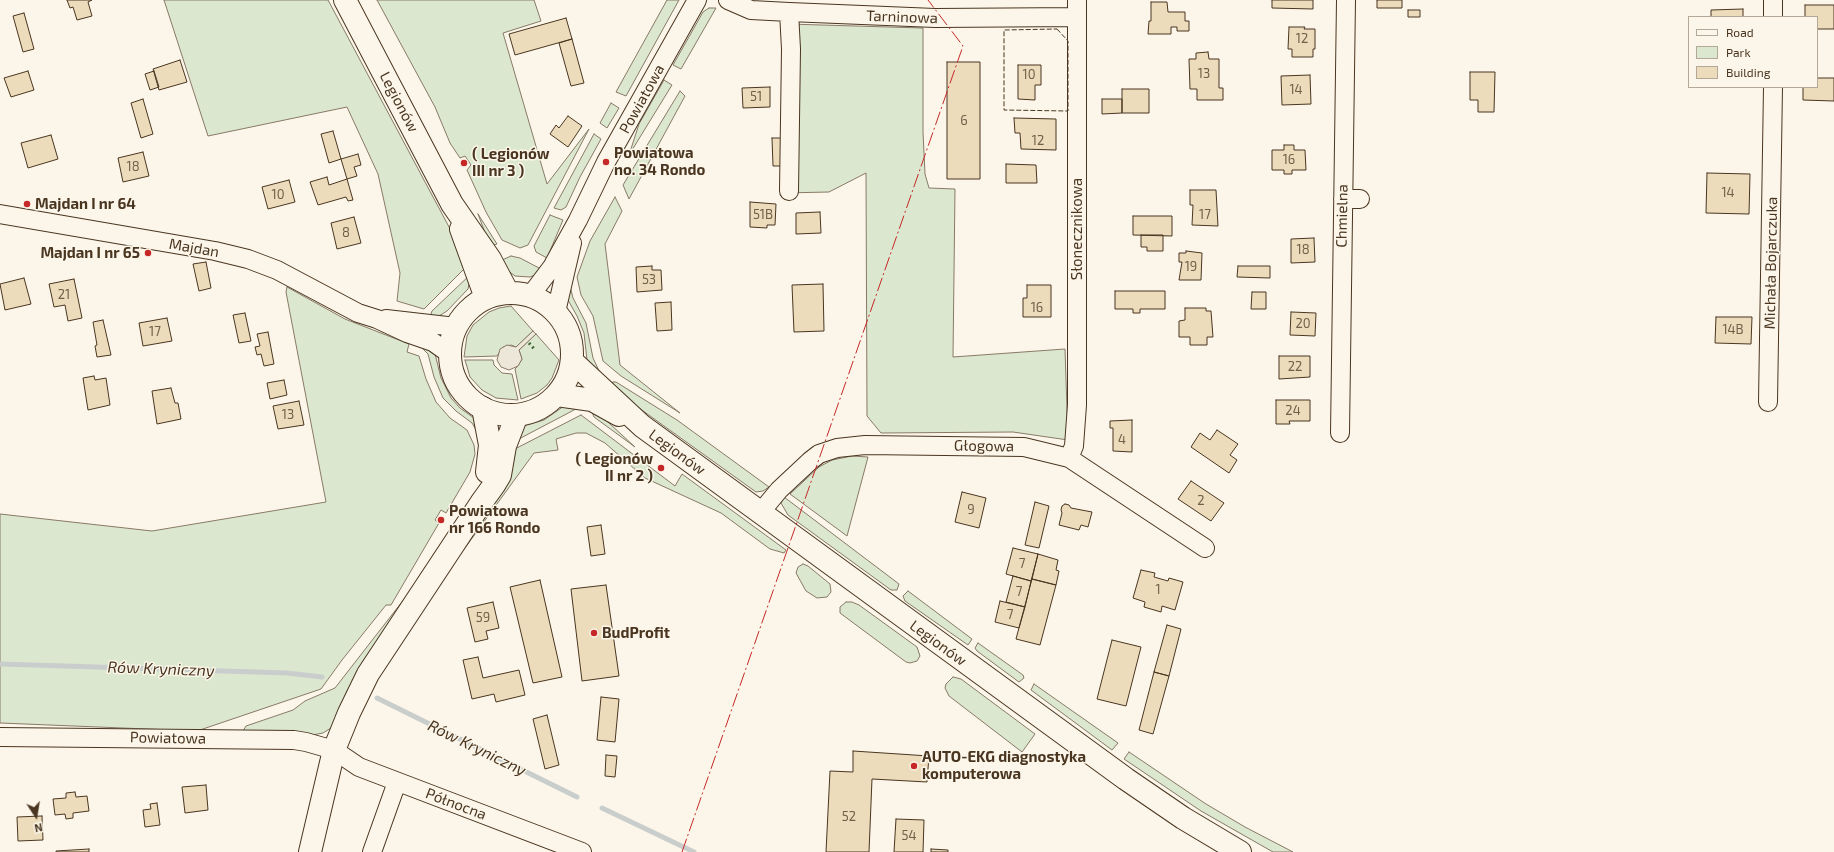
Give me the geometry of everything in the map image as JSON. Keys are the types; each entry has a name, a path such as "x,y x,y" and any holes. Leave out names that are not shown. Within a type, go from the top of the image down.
{"main road":[{"name":"Legionów","path":"345,0 452,204 490,259 508,293"},
{"name":"Legionów","path":"452,204 486,298"},
{"path":"508,293 530,296 544,302 556,312 565,325 570,335 572,360 566,382 557,395 539,409 517,415 500,414 483,408 468,398 461,388 453,372 450,354 453,336 456,327 469,310 486,298 508,293"},
{"name":"Legionów","path":"572,360 642,426 760,513 1126,779 1176,813 1240,852"},
{"name":"Legionów","path":"557,395 592,400 642,426"},
{"path":"481,503 488,468 490,445 483,408"},
{"path":"310,852 334,750 349,713 368,674 500,475 505,446 517,415"}],"street":[{"name":"Powiatowa","path":"530,296 552,267 578,220 606,162 697,0"},
{"name":"Tarninowa","path":"728,0 751,10 936,18 1077,9"},
{"name":"Chmielna","path":"1340,433 1346,0"},
{"path":"1773,16 1774,0"},
{"name":"Słonecznikowa","path":"1069,458 1074,446 1076,405 1077,9"},
{"path":"789,12 791,49 789,191"},
{"name":"Michała Bojarczuka","path":"1768,402 1773,88"},
{"path":"1343,199 1360,199"},
{"name":"Majdan","path":"0,214 215,251 248,259 277,270 347,308 377,319 406,333 433,342 450,354"},
{"name":"Powiatowa","path":"556,312 578,220"},
{"name":"Majdan","path":"377,319 395,319 456,327"},
{"name":"Głogowa","path":"760,513 779,490 810,461 819,454 842,447 865,445 1012,446 1036,449 1069,458 1205,548"},
{"name":"Powiatowa","path":"0,737 294,740 334,750"},
{"name":"Północna","path":"334,750 359,767 582,852"},
{"path":"372,852 397,782"}],"green space":[{"path":"164,0 328,0 464,255 466,267 424,309 397,301 400,273 378,174 347,107 208,136"},
{"path":"377,0 534,0 541,21 503,33 547,184 589,129 528,245 520,248 502,240 486,212 467,170 471,165 465,156 460,158 450,143 435,107"},
{"path":"667,0 679,0 626,96 616,92"},
{"path":"709,8 716,8 681,69 673,65 703,12"},
{"path":"788,24 923,28 923,132 925,174 929,188 955,189 953,357 1065,349 1068,440 1013,432 881,433 867,416 866,173 829,192 783,193"},
{"path":"664,80 672,85 629,155 639,124"},
{"path":"680,91 685,96 629,199 623,185"},
{"path":"611,103 619,108 607,128 600,123"},
{"path":"594,134 601,139 580,177 566,207 561,210 554,208"},
{"path":"615,197 622,211 605,244 620,365 680,413 621,376 603,361 593,316 581,295 577,277 590,241"},
{"path":"478,214 497,244 490,246"},
{"path":"550,215 563,220 547,258 536,252 534,246"},
{"path":"511,256 520,258 541,269 535,275 530,277 515,276 507,270 500,261"},
{"path":"471,274 468,289 447,311 439,316 430,317 432,311"},
{"path":"569,282 573,298 586,323 593,358 601,375 589,364 587,360 584,333 568,300"},
{"path":"287,287 345,319 409,344 407,352 419,356 426,379 436,402 450,418 467,430 474,445 475,454 470,472 446,513 441,510 435,520 439,523 391,605 386,605 321,689 197,731 0,723 0,514 152,531 326,502 286,292"},
{"path":"511,306 533,331 516,347 511,345 503,347 497,356 464,357 467,336 473,325 489,312 499,308"},
{"path":"536,334 559,360 552,378 547,385 537,393 521,399 515,369 522,359 519,350"},
{"path":"423,344 435,354 441,378 451,398 460,408 474,418 479,435 472,423 456,411 443,398 434,377 428,354 422,348"},
{"path":"465,360 493,360 494,365 502,373 512,374 518,400 496,398 482,390 470,377"},
{"path":"613,382 616,382 677,420 769,487 763,491 756,492 625,398 610,386"},
{"path":"582,403 574,410 515,441 524,426 544,420 564,406"},
{"path":"592,412 597,412 635,447 594,417"},
{"path":"581,415 675,486 682,474 786,550 784,553 770,549 721,513 645,478 605,443 586,433 576,433 556,439 558,450 534,453 454,563 509,452"},
{"path":"852,456 868,457 847,536 790,494 819,467 832,460"},
{"path":"784,497 899,584 897,590 891,590 788,515 781,503"},
{"path":"803,564 808,566 830,584 831,592 827,597 817,598 806,591 796,573 798,567"},
{"path":"908,591 972,639 968,645 905,601 903,596"},
{"path":"405,598 404,605 331,728 323,733 312,735 243,731 246,726 293,710 305,701 335,688"},
{"path":"846,602 852,602 859,605 917,647 920,656 917,661 910,663 906,662 840,613 840,607"},
{"path":"978,643 1023,675 1024,678 1019,682 977,651 975,648"},
{"path":"953,677 961,679 1035,734 1022,752 949,696 945,688 946,684"},
{"path":"1034,684 1118,743 1112,750 1031,690"},
{"path":"1129,752 1206,804 1245,827 1293,852 1273,852 1201,811 1124,759"}],"shaded area":[{"path":"533,331 536,334 519,350 522,359 518,366 509,370 501,367 497,360 500,349 507,345 516,347"}],"building":[{"path":"67,0 92,0 88,2 92,16 77,20 73,7 70,8"},
{"path":"1272,0 1313,0 1313,9 1272,8"},
{"path":"1377,0 1402,0 1402,8 1377,8"},
{"path":"1151,2 1167,2 1168,12 1185,12 1185,21 1189,21 1189,31 1177,31 1177,27 1171,27 1171,34 1148,34 1149,21 1151,21"},
{"path":"1805,5 1834,5 1834,29 1818,29 1818,16 1805,16"},
{"path":"1743,9 1743,16 1711,16 1711,10"},
{"path":"1408,10 1420,10 1420,17 1408,17"},
{"path":"24,13 34,49 23,52 13,16"},
{"path":"566,18 572,39 515,55 509,34"},
{"path":"1289,27 1305,27 1304,29 1315,29 1315,49 1313,49 1313,57 1292,57 1292,49 1288,49"},
{"path":"572,39 584,83 571,86 559,43"},
{"path":"1208,52 1209,59 1219,59 1219,88 1223,88 1223,100 1197,100 1197,89 1190,89 1189,59 1196,59 1196,53"},
{"path":"180,60 187,82 159,90 153,69"},
{"path":"947,62 980,62 980,179 947,179"},
{"path":"1018,65 1041,65 1041,85 1035,85 1035,100 1018,99"},
{"path":"28,71 34,90 11,97 4,78"},
{"path":"154,71 159,87 150,90 145,74"},
{"path":"1470,72 1495,72 1494,112 1478,112 1478,100 1470,100"},
{"path":"1310,75 1311,104 1282,105 1281,76"},
{"path":"1818,78 1834,78 1834,101 1803,100 1803,88 1818,88"},
{"path":"770,87 770,107 743,108 742,88"},
{"path":"1122,89 1149,89 1149,113 1122,113"},
{"path":"143,99 153,134 141,138 131,103"},
{"path":"1102,99 1122,99 1122,113 1102,114"},
{"path":"568,116 582,126 568,147 550,134 556,125 559,128"},
{"path":"1014,118 1056,119 1056,150 1021,149 1020,133 1015,133"},
{"path":"333,131 341,159 329,163 321,134"},
{"path":"51,135 58,159 28,168 21,143"},
{"path":"772,138 784,138 785,166 773,166"},
{"path":"1284,145 1294,145 1294,150 1305,150 1306,170 1292,170 1292,174 1284,174 1284,170 1272,170 1272,150 1284,150"},
{"path":"143,152 149,176 123,182 118,158"},
{"path":"358,154 361,165 354,167 357,176 347,179 341,159"},
{"path":"1006,164 1036,165 1037,183 1006,183"},
{"path":"1707,173 1750,174 1749,214 1706,213"},
{"path":"327,177 329,185 347,179 353,200 348,201 346,197 318,205 310,182"},
{"path":"289,180 295,202 268,209 262,187"},
{"path":"1190,190 1216,190 1218,226 1192,225 1193,205 1190,205"},
{"path":"750,202 776,204 775,225 767,225 767,228 750,227"},
{"path":"820,212 821,233 796,234 796,213"},
{"path":"1133,216 1172,216 1172,236 1133,235"},
{"path":"354,217 361,243 337,249 331,223"},
{"path":"1141,235 1163,235 1163,251 1147,251 1147,247 1141,247"},
{"path":"1314,238 1315,262 1291,263 1291,239"},
{"path":"1186,251 1202,253 1201,280 1179,280 1182,262 1179,262 1179,253 1186,253"},
{"path":"206,262 211,288 199,291 193,264"},
{"path":"652,266 652,270 661,270 662,290 637,292 636,267"},
{"path":"1238,266 1270,266 1270,278 1237,277"},
{"path":"24,278 31,304 5,310 0,284"},
{"path":"74,279 82,318 68,321 65,305 54,307 49,284"},
{"path":"823,284 824,331 794,332 792,285"},
{"path":"1027,285 1051,285 1051,317 1023,317 1023,298 1027,298"},
{"path":"1115,291 1165,291 1165,309 1140,309 1140,313 1133,313 1133,309 1115,309"},
{"path":"1252,292 1266,292 1266,309 1251,309"},
{"path":"671,302 672,330 657,331 655,303"},
{"path":"1185,308 1206,308 1206,311 1211,311 1213,337 1207,337 1207,345 1190,345 1190,337 1179,337 1179,321 1185,320"},
{"path":"1291,312 1316,313 1315,336 1290,335"},
{"path":"245,313 251,341 239,343 233,315"},
{"path":"1716,317 1752,317 1751,344 1715,343"},
{"path":"167,318 172,341 143,346 139,323"},
{"path":"103,320 111,355 97,357 95,346 97,345 93,322"},
{"path":"268,332 274,364 264,366 261,354 257,355 255,347 260,346 257,334"},
{"path":"1279,356 1310,356 1310,377 1279,379"},
{"path":"94,376 95,380 106,378 110,405 88,410 83,378"},
{"path":"284,380 287,395 270,399 267,383"},
{"path":"171,388 175,403 178,403 181,419 157,424 152,391"},
{"path":"1276,400 1310,400 1310,421 1289,421 1290,424 1276,424"},
{"path":"299,401 304,425 278,429 273,406"},
{"path":"1132,420 1132,452 1113,451 1113,428 1110,428 1110,421"},
{"path":"1217,430 1238,444 1230,455 1237,460 1229,473 1191,447 1200,433 1210,440"},
{"path":"1191,481 1224,503 1211,521 1178,499"},
{"path":"962,492 986,498 979,528 955,522"},
{"path":"1035,502 1049,506 1039,548 1025,545"},
{"path":"1065,504 1069,505 1071,508 1092,512 1088,527 1081,525 1079,530 1059,525 1062,506"},
{"path":"601,525 605,554 591,556 587,527"},
{"path":"1013,548 1038,554 1031,581 1006,574"},
{"path":"1038,554 1058,560 1056,570 1059,571 1056,585 1032,579"},
{"path":"1141,570 1155,573 1154,577 1168,581 1169,578 1183,582 1175,610 1162,606 1161,612 1144,607 1145,602 1133,598"},
{"path":"1013,576 1031,581 1025,607 1006,602"},
{"path":"1032,579 1056,585 1040,645 1016,639"},
{"path":"540,580 562,677 533,683 510,587"},
{"name":"BudProfit","path":"606,585 619,676 582,681 571,589"},
{"path":"1000,601 1025,607 1019,628 995,622"},
{"path":"493,602 499,628 486,631 488,639 475,642 467,608"},
{"path":"1167,625 1181,629 1169,676 1154,672"},
{"path":"1112,640 1141,647 1126,706 1097,699"},
{"path":"478,657 483,678 519,670 525,695 496,702 494,694 472,699 463,660"},
{"path":"1154,672 1169,676 1153,734 1139,730"},
{"path":"601,697 619,699 615,742 597,740"},
{"path":"547,715 559,765 545,769 533,719"},
{"path":"853,751 929,756 927,782 872,779 869,852 826,852 830,771 853,772"},
{"path":"606,755 617,756 615,777 605,776"},
{"path":"206,785 208,810 185,813 182,787"},
{"path":"75,792 76,797 87,796 89,811 73,813 73,818 66,819 65,814 55,815 53,799 66,798 66,793"},
{"path":"157,803 160,825 145,827 143,810 151,809 150,804"},
{"path":"42,816 43,840 18,841 17,817"},
{"path":"896,819 924,820 923,852 894,852"},
{"path":"89,849 89,852 56,852 56,851"},
{"path":"931,849 948,850 948,852 931,852"}],"waterway":[{"name":"Rów Kryniczny","path":"0,664 287,673 322,677"},
{"name":"Rów Kryniczny","path":"377,698 577,797"},
{"name":"Rów Kryniczny","path":"602,808 694,852"}],"hedge":[{"path":"529,343 535,350"}],"fence":[{"path":"1057,29 1068,41 1068,111 1004,110 1004,30 1057,29"}],"power":[{"path":"682,852 963,46 928,0"}],"place":[{"name":"Powiatowa no. 34 Rondo","path":"606,162"},
{"name":"( Legionów III nr 3 )","path":"464,163"},
{"name":"Majdan I nr 64","path":"27,204"},
{"name":"Majdan I nr 65","path":"148,253"},
{"name":"( Legionów II nr 2 )","path":"661,468"},
{"name":"Powiatowa nr 166 Rondo","path":"441,520"},
{"name":"BudProfit","path":"594,633"},
{"name":"AUTO-EKG diagnostyka komputerowa","path":"914,766"}]}
